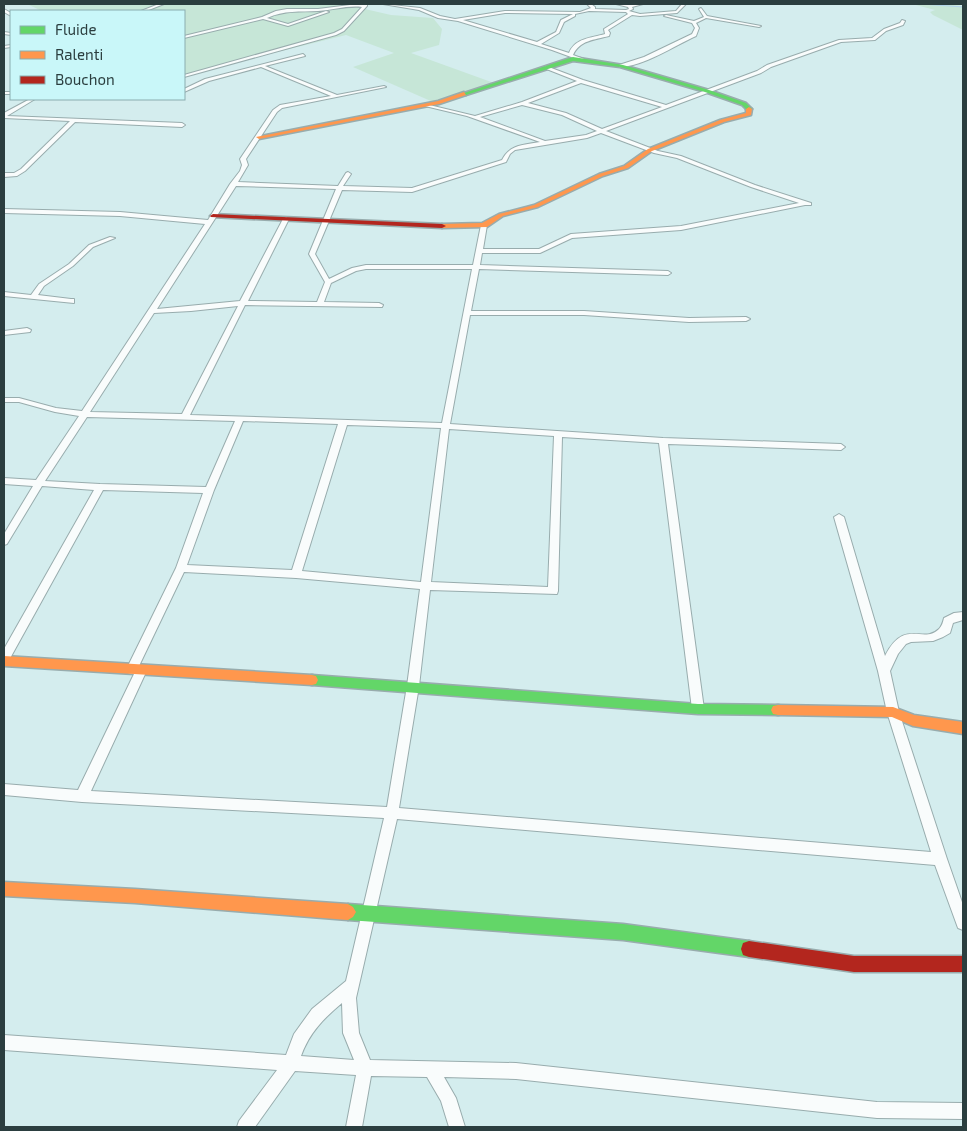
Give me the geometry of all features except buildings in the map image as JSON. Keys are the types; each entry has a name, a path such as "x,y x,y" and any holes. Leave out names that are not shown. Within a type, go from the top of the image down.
{"street":[{"path":"146,10 162,4"},
{"path":"185,37 263,18 276,12 287,10 363,4 365,6 343,30 335,34 185,76"},
{"path":"385,4 420,9 439,17 458,20 571,54 582,60"},
{"path":"406,6 414,4"},
{"path":"538,44 541,40 554,35 559,30 562,22 594,8 589,4"},
{"path":"618,4 630,6 642,4"},
{"path":"655,14 677,12 684,4"},
{"path":"571,54 572,49 582,42 607,36 608,34 605,30 629,12 630,6"},
{"path":"263,18 288,25 342,7"},
{"path":"519,12 529,8"},
{"path":"701,9 706,17"},
{"path":"589,10 655,14 694,22 706,17 759,26"},
{"path":"458,20 505,12 580,13"},
{"path":"233,184 340,186 412,190 504,161 508,153 514,149 546,142 580,138 601,131 759,72 769,66 841,41 873,39 886,30 902,24 903,21"},
{"path":"621,66 631,64 686,40 694,35 697,28 694,22"},
{"path":"185,91 208,80 303,55"},
{"path":"4,211 105,214 138,218 165,218 174,221 286,219 382,221 456,227 484,225 500,215 536,206 601,176 626,167 650,150 722,121 749,114 750,110 744,104 707,91 621,66 573,59 427,104 259,137"},
{"path":"261,66 337,96"},
{"path":"546,66 581,81 665,106"},
{"path":"476,117 522,103 581,81"},
{"path":"4,542 39,483 243,171 245,165 243,159 275,111 280,107 384,87"},
{"path":"4,116 30,100"},
{"path":"478,251 540,251 571,236 681,228 783,206 807,204 679,158 650,150 564,114 522,103"},
{"path":"427,104 476,117 546,142"},
{"path":"4,116 182,125"},
{"path":"4,175 16,174 27,167 74,120"},
{"path":"328,282 312,254 340,186 348,174"},
{"path":"185,416 286,219"},
{"path":"354,1127 365,1068 351,1033 349,998 392,813 413,686 445,428 484,225"},
{"path":"34,296 41,284 71,265 91,246 112,238"},
{"path":"320,303 328,282 354,269 366,267 476,267 668,273"},
{"path":"4,294 71,301"},
{"path":"151,311 191,310 245,302 379,305"},
{"path":"467,313 584,313 689,320 746,319"},
{"path":"4,334 26,330"},
{"path":"4,400 19,400 55,410 85,414 413,424 445,428 558,433 663,441 841,447"},
{"path":"82,796 181,568 209,490 240,419"},
{"path":"296,574 343,423"},
{"path":"181,568 296,574 425,586 553,591 558,433"},
{"path":"663,441 698,709"},
{"path":"4,481 100,487 209,490"},
{"path":"100,487 4,660 137,670 413,686 698,709 893,712 913,720 963,728"},
{"path":"839,517 884,671 893,712 940,859 963,923"},
{"path":"884,671 900,642 906,638 934,638 946,630 948,621 958,616 963,616"},
{"path":"4,790 392,813 940,859"},
{"path":"4,888 369,912 623,932 854,964 963,964"},
{"path":"245,1127 291,1062 300,1039 317,1014 353,984"},
{"path":"4,1043 365,1068 516,1071 877,1110 963,1111"},
{"path":"431,1069 448,1098 457,1127"}],"green space":[{"path":"27,4 343,4 391,15 433,18 442,29 439,45 411,53 494,83 433,102 353,67 394,53 346,35 185,75 185,10 40,10"},
{"path":"912,4 963,6 963,30 930,12 935,10"}],"waterway":[{"path":"922,4 963,7"}],"traffic: fast":[{"path":"464,94 573,59 621,66 707,91 744,104 749,109"},
{"path":"312,680 698,709 778,710"},
{"path":"348,912 623,932 749,949"}],"traffic: slow":[{"path":"259,137 439,102 464,94"},
{"path":"442,226 484,225 501,215 536,206 601,175 626,167 650,150 722,121 749,114 749,109"},
{"path":"4,661 312,680"},
{"path":"778,710 893,712 913,720 963,728"},
{"path":"4,889 135,896 348,912"}],"traffic: jam":[{"path":"213,216 442,226"},
{"path":"749,949 854,964 963,964"}]}
